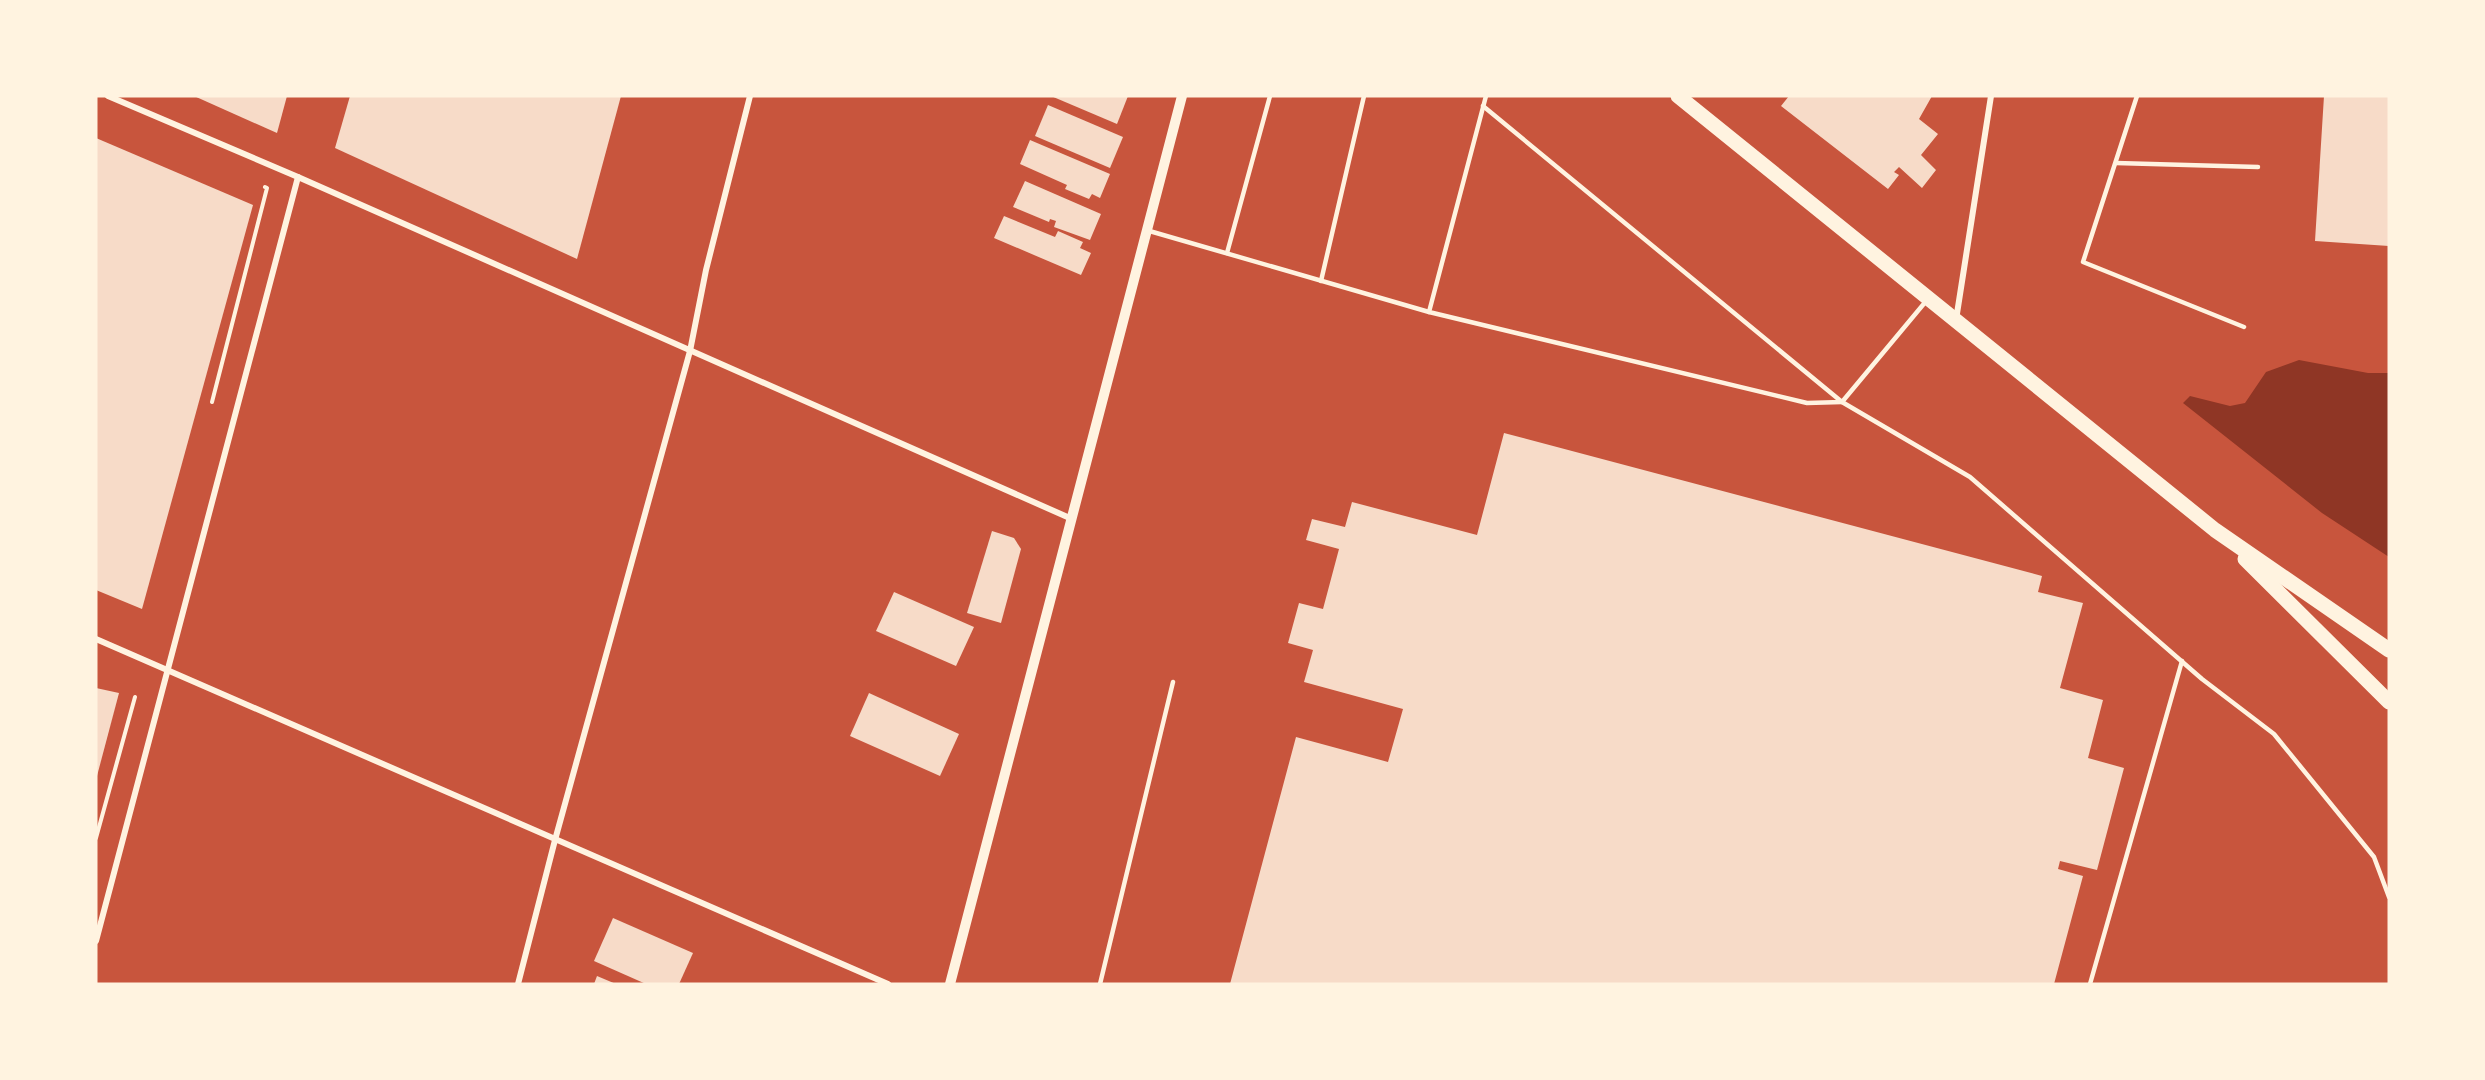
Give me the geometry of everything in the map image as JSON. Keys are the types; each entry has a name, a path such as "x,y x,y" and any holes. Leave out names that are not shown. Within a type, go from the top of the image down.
{"main road":[{"path":"1678,96 2215,530 2389,650"},
{"path":"2215,530 2389,702"}],"street":[{"path":"108,96 298,177 1072,519"},
{"path":"518,984 555,840 690,351 706,270 750,96"},
{"path":"950,984 1182,96"},
{"path":"1956,321 1991,96"},
{"path":"96,941 298,177"},
{"path":"96,639 888,984"}],"lane":[{"path":"1227,253 1270,96"},
{"path":"1321,281 1364,96"},
{"path":"1429,312 1486,96"},
{"path":"2137,96 2083,262 2244,327"},
{"path":"1484,106 1842,402 1970,477 2182,661 2274,734 2374,857 2389,897"},
{"path":"2116,163 2258,167"},
{"path":"1146,230 1429,312 1807,403 1842,402 1929,298"},
{"path":"2090,984 2182,661"},
{"path":"1100,984 1173,682"}],"path":[{"path":"96,838 136,693"}],"shaded area":[{"path":"2299,360 2368,373 2389,373 2389,557 2322,513 2183,403 2190,396 2230,406 2245,403 2266,372"}],"building":[{"path":"194,96 287,96 277,133"},
{"path":"350,96 621,96 577,259 335,148"},
{"path":"1051,96 1128,96 1117,124"},
{"path":"1789,96 1932,96 1919,119 1938,134 1921,155 1936,170 1922,188 1899,167 1894,172 1899,175 1888,189 1781,106"},
{"path":"2324,96 2389,96 2389,246 2315,241"},
{"path":"1048,105 1123,137 1110,168 1035,136"},
{"path":"96,138 253,205 142,609 96,590"},
{"path":"1030,140 1110,174 1100,198 1092,194 1089,199 1065,189 1067,185 1020,164"},
{"path":"1025,181 1101,214 1090,240 1054,227 1056,221 1050,219 1049,222 1013,207"},
{"path":"1004,216 1055,237 1058,231 1083,242 1080,248 1091,253 1081,275 994,238"},
{"path":"1504,433 2042,576 2038,592 2083,603 2060,688 2103,700 2088,758 2124,768 2097,870 2060,861 2058,869 2083,876 2054,984 1230,984 1296,737 1388,762 1403,709 1304,682 1313,650 1288,643 1299,603 1323,609 1339,549 1306,540 1312,519 1345,527 1352,502 1477,535"},
{"path":"992,531 1014,538 1021,549 1001,623 967,613"},
{"path":"894,592 974,627 956,666 876,631"},
{"path":"96,688 119,693 97,776 96,776"},
{"path":"869,693 959,734 940,776 850,736"},
{"path":"613,918 693,953 679,984 646,984 594,961"},
{"path":"597,976 616,984 594,984"}]}
